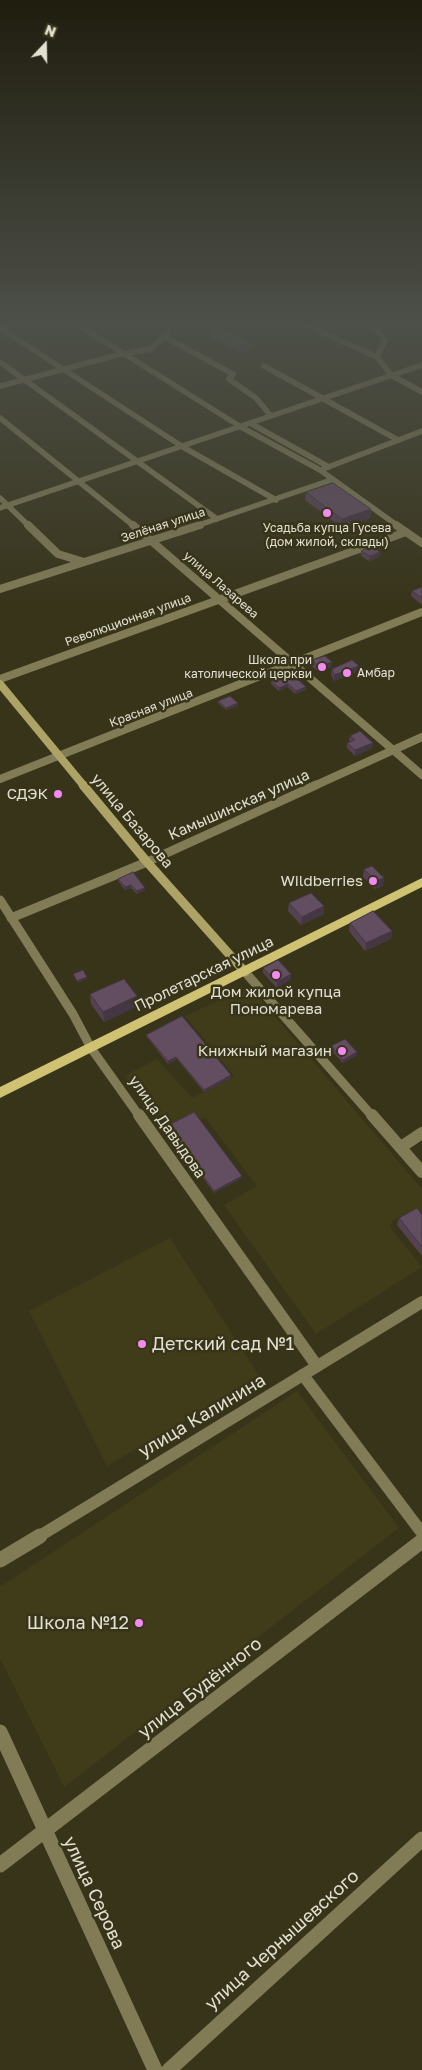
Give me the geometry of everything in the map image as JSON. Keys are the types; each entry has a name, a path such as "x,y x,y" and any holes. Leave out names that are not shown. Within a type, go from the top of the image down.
{"main road":[{"name":"улица Базарова","path":"0,684 147,862 245,972"},
{"name":"Пролетарская улица","path":"0,1093 422,882"}],"street":[{"name":"улица Лазарева","path":"0,418 153,541 292,664 422,775"},
{"path":"76,418 217,519"},
{"path":"137,418 276,500"},
{"path":"226,418 320,470 331,480 422,543"},
{"path":"0,508 138,463 266,418"},
{"path":"358,418 398,440"},
{"path":"250,423 329,467"},
{"path":"320,470 422,431"},
{"name":"Зелёная улица","path":"1,587 153,541 331,480"},
{"path":"0,498 58,554 84,562"},
{"name":"Революционная улица","path":"0,679 406,532"},
{"path":"58,554 59,570"},
{"name":"Красная улица","path":"0,779 422,612"},
{"name":"Камышинская улица","path":"11,918 147,862 422,737"},
{"name":"улица Давыдова","path":"0,900 73,1014 91,1048 318,1366"},
{"path":"245,972 422,1172"},
{"path":"400,1147 422,1133"},
{"name":"улица Калинина","path":"0,1560 422,1302"},
{"path":"303,1375 422,1533"},
{"name":"улица Будённого","path":"0,1865 422,1541"},
{"name":"улица Серова","path":"0,1732 44,1832 155,2070"},
{"name":"улица Чернышевского","path":"169,2070 422,1839"}],"shaded area":[{"path":"244,989 254,992 422,1189 422,1214 417,1208 392,1221 390,1227 422,1267 316,1334 224,1205 257,1186 205,1117 167,1135 125,1076 157,1059 192,1098 234,1076 185,1016"},
{"name":"Детский сад №1","path":"170,1238 260,1377 107,1466 29,1311"},
{"name":"Школа №12","path":"297,1391 399,1528 64,1787 0,1658 0,1587"}],"building":[{"path":"333,483 371,509 342,519 306,492"},
{"path":"371,546 380,552 370,556 361,551"},
{"path":"422,587 422,598 412,591"},
{"path":"325,656 332,662 319,667 312,660"},
{"path":"352,660 359,666 334,675 332,669"},
{"path":"291,673 306,687 296,691 288,684 279,688 271,681"},
{"path":"230,696 238,703 226,708 218,701"},
{"path":"360,731 373,743 355,750 347,743 355,740 350,736"},
{"path":"372,866 384,878 376,881 364,869"},
{"path":"133,872 145,888 137,891 131,885 125,887 118,879"},
{"path":"311,893 324,906 302,917 289,903"},
{"path":"373,911 392,931 366,943 350,923"},
{"path":"278,960 291,974 277,982 263,968"},
{"path":"83,970 87,977 77,981 73,974"},
{"path":"124,979 137,996 103,1012 90,994"},
{"path":"182,1016 231,1075 204,1090 176,1057 168,1061 146,1035"},
{"name":"Книжный магазин","path":"345,1039 357,1052 343,1060 331,1046"},
{"path":"194,1112 242,1176 214,1191 167,1126"},
{"path":"417,1208 422,1215 422,1247 399,1218"}],"place":[{"name":"Усадьба купца Гусева (дом жилой, склады)","path":"327,513"},
{"name":"Школа при католической церкви","path":"322,667"},
{"name":"Амбар","path":"347,673"},
{"name":"СДЭК","path":"58,794"},
{"name":"Wildberries","path":"373,881"},
{"name":"Дом жилой купца Пономарева","path":"276,975"},
{"name":"Книжный магазин","path":"342,1051"},
{"name":"Детский сад №1","path":"142,1344"},
{"name":"Школа №12","path":"139,1623"}]}
